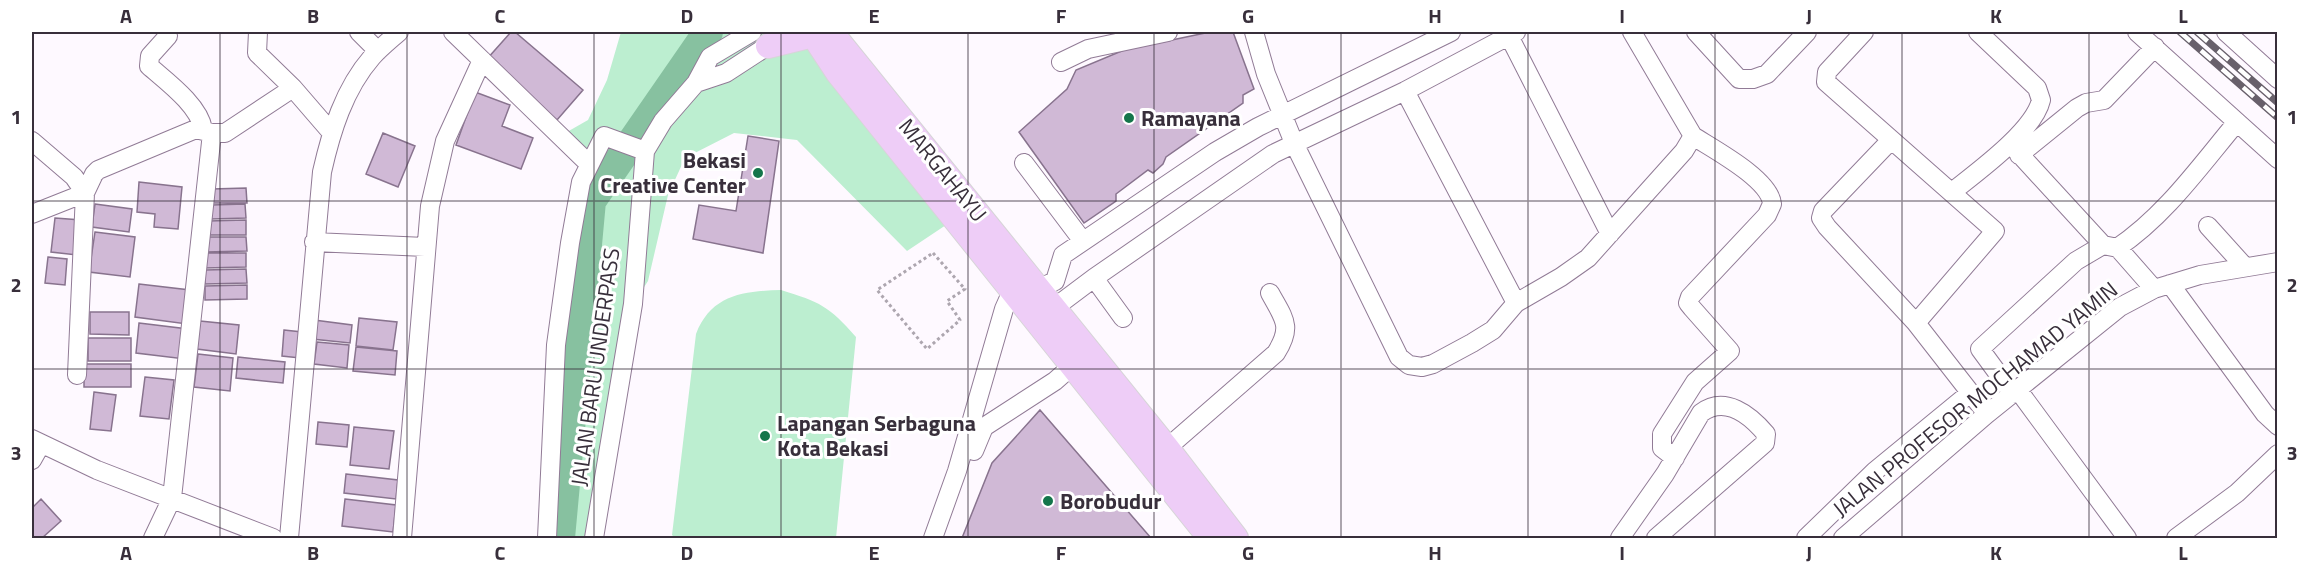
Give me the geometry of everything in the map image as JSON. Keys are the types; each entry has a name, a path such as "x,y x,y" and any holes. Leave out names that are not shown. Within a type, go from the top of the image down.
{"main road":[{"path":"760,39 818,32 838,73 1035,287 1045,315 1072,366 1102,385 1173,444 1222,536"},
{"path":"1045,315 1222,536"}],"street":[{"path":"258,32 258,53 293,88 331,132"},
{"path":"359,32 378,51"},
{"path":"289,538 322,172 331,132 354,83 378,51 399,32"},
{"path":"453,32 589,164"},
{"path":"760,39 789,32"},
{"path":"1061,62 1088,49 1168,32"},
{"path":"1254,32 1266,74 1294,143 1399,357 1409,365 1422,367 1433,364 1472,343 1493,330 1516,303 1588,258 1678,160 1694,136"},
{"path":"933,538 957,471 1008,300 1035,287 1063,255 1082,240 1215,152 1451,32"},
{"path":"1632,32 1694,136 1746,172 1769,193 1772,204 1767,214 1690,297 1688,303 1730,351 1730,354 1695,382 1662,434 1662,448 1675,458"},
{"path":"1696,32 1739,80 1753,79 1767,74 1807,32"},
{"path":"1864,32 1827,72 1826,82 1995,231 1917,323"},
{"path":"1978,32 2040,93 2040,106 2014,149"},
{"path":"2137,32 2277,159"},
{"path":"2226,32 2275,72"},
{"path":"1045,315 1249,169 1294,143 1405,91 1511,33 1610,234"},
{"path":"153,538 172,498 207,131 193,109 149,66 150,56 168,36"},
{"name":"JALAN BARU UNDERPASS","path":"594,538 633,304 645,151 663,121 696,83 726,73 760,39"},
{"path":"1952,192 2077,108 2086,103 2104,100 2155,47"},
{"path":"402,538 430,206 445,141 482,60"},
{"path":"77,375 85,194 94,174 98,170 196,129 225,133 293,88"},
{"path":"1405,91 1516,303"},
{"path":"2127,538 2016,392 1980,351 1982,345 2076,261 2110,246 2145,226 2180,191 2237,122"},
{"path":"547,538 556,345 581,182 604,136 645,151"},
{"path":"1891,140 1823,211 1821,219 1917,323 1987,414"},
{"path":"32,141 74,177 85,194"},
{"path":"2014,149 2110,246 2162,287 2277,426"},
{"path":"1024,163 1082,240"},
{"path":"32,214 85,194"},
{"path":"2208,226 2245,267"},
{"path":"314,242 425,247"},
{"name":"JALAN PROFESOR MOCHAMAD YAMIN","path":"1843,538 1987,414 2102,320 2135,298 2200,275 2277,262"},
{"path":"1094,278 1123,318"},
{"path":"1173,444 1276,353 1286,324 1270,293"},
{"path":"957,471 965,469 971,462 979,435 984,427 1055,381 1072,366"},
{"path":"1806,538 1875,471 1970,393"},
{"path":"1620,538 1675,458 1701,413 1714,406 1728,407 1749,415 1767,436 1765,443 1656,538"},
{"path":"32,460 36,442 97,470 273,538"},
{"path":"2181,537 2237,493 2277,454"}],"path":[{"path":"933,253 965,289 947,301 960,320 927,349 877,290 933,253"}],"green space":[{"path":"621,32 756,32 813,35 955,219 907,251 797,140 734,133 685,158 668,195 648,281 633,304 594,538 547,538 556,345 589,164 560,136 588,120 607,80"},
{"name":"Lapangan Serbaguna Kota Bekasi","path":"781,290 823,306 856,337 836,538 675,538 672,535 696,334 702,321 719,303 741,294"}],"building":[{"path":"511,32 515,32 583,90 557,120 487,59"},
{"name":"Ramayana","path":"1210,32 1233,32 1254,89 1243,95 1243,103 1166,157 1163,164 1153,173 1148,170 1116,194 1116,201 1084,223 1019,132 1067,89 1076,70 1124,50"},
{"path":"475,92 510,105 502,126 533,138 521,169 456,145"},
{"path":"383,133 415,146 398,187 366,174"},
{"name":"Bekasi Creative Center","path":"748,136 779,141 763,253 693,239 699,205 736,211"},
{"path":"139,182 182,187 178,229 154,227 155,214 137,212"},
{"path":"246,188 247,203 212,203 212,189"},
{"path":"95,204 132,209 129,232 92,227"},
{"path":"245,204 246,218 211,219 211,205"},
{"path":"55,218 81,220 77,255 51,252"},
{"path":"246,220 246,235 208,235 208,221"},
{"path":"95,232 135,237 130,277 89,272"},
{"path":"204,237 246,237 247,251 205,252"},
{"path":"204,253 246,253 246,267 204,268"},
{"path":"48,257 67,259 65,285 45,283"},
{"path":"246,269 247,283 205,284 205,270"},
{"path":"139,284 190,290 187,324 135,317"},
{"path":"247,285 247,299 205,300 205,286"},
{"path":"90,312 129,312 129,335 90,334"},
{"path":"359,318 397,322 393,350 356,346"},
{"path":"314,320 352,325 350,343 312,339"},
{"path":"200,321 239,325 236,354 197,349"},
{"path":"139,323 188,329 185,359 136,353"},
{"path":"284,330 302,332 300,358 282,356"},
{"path":"88,338 131,338 131,361 88,361"},
{"path":"317,342 349,345 347,368 314,364"},
{"path":"356,347 397,351 395,375 353,371"},
{"path":"198,354 233,358 230,391 194,387"},
{"path":"238,357 285,362 283,383 236,378"},
{"path":"84,364 131,364 131,387 84,387"},
{"path":"145,377 174,380 169,419 140,416"},
{"path":"94,392 116,395 111,431 90,429"},
{"name":"Borobudur","path":"1040,410 1151,538 962,538 992,463"},
{"path":"318,422 349,425 347,447 316,444"},
{"path":"354,427 394,431 389,469 350,465"},
{"path":"346,474 398,480 396,499 344,493"},
{"path":"41,499 61,521 42,538 32,538 32,508"},
{"path":"345,499 396,505 393,532 342,526"}],"waterway":[{"path":"560,538 591,201 708,32"}],"railway":[{"path":"2180,32 2278,118"},
{"path":"2197,32 2278,103"}],"place":[{"name":"Ramayana","path":"1129,118"},
{"name":"Bekasi Creative Center","path":"758,173"},
{"name":"Lapangan Serbaguna Kota Bekasi","path":"765,436"},
{"name":"Borobudur","path":"1048,501"}]}
